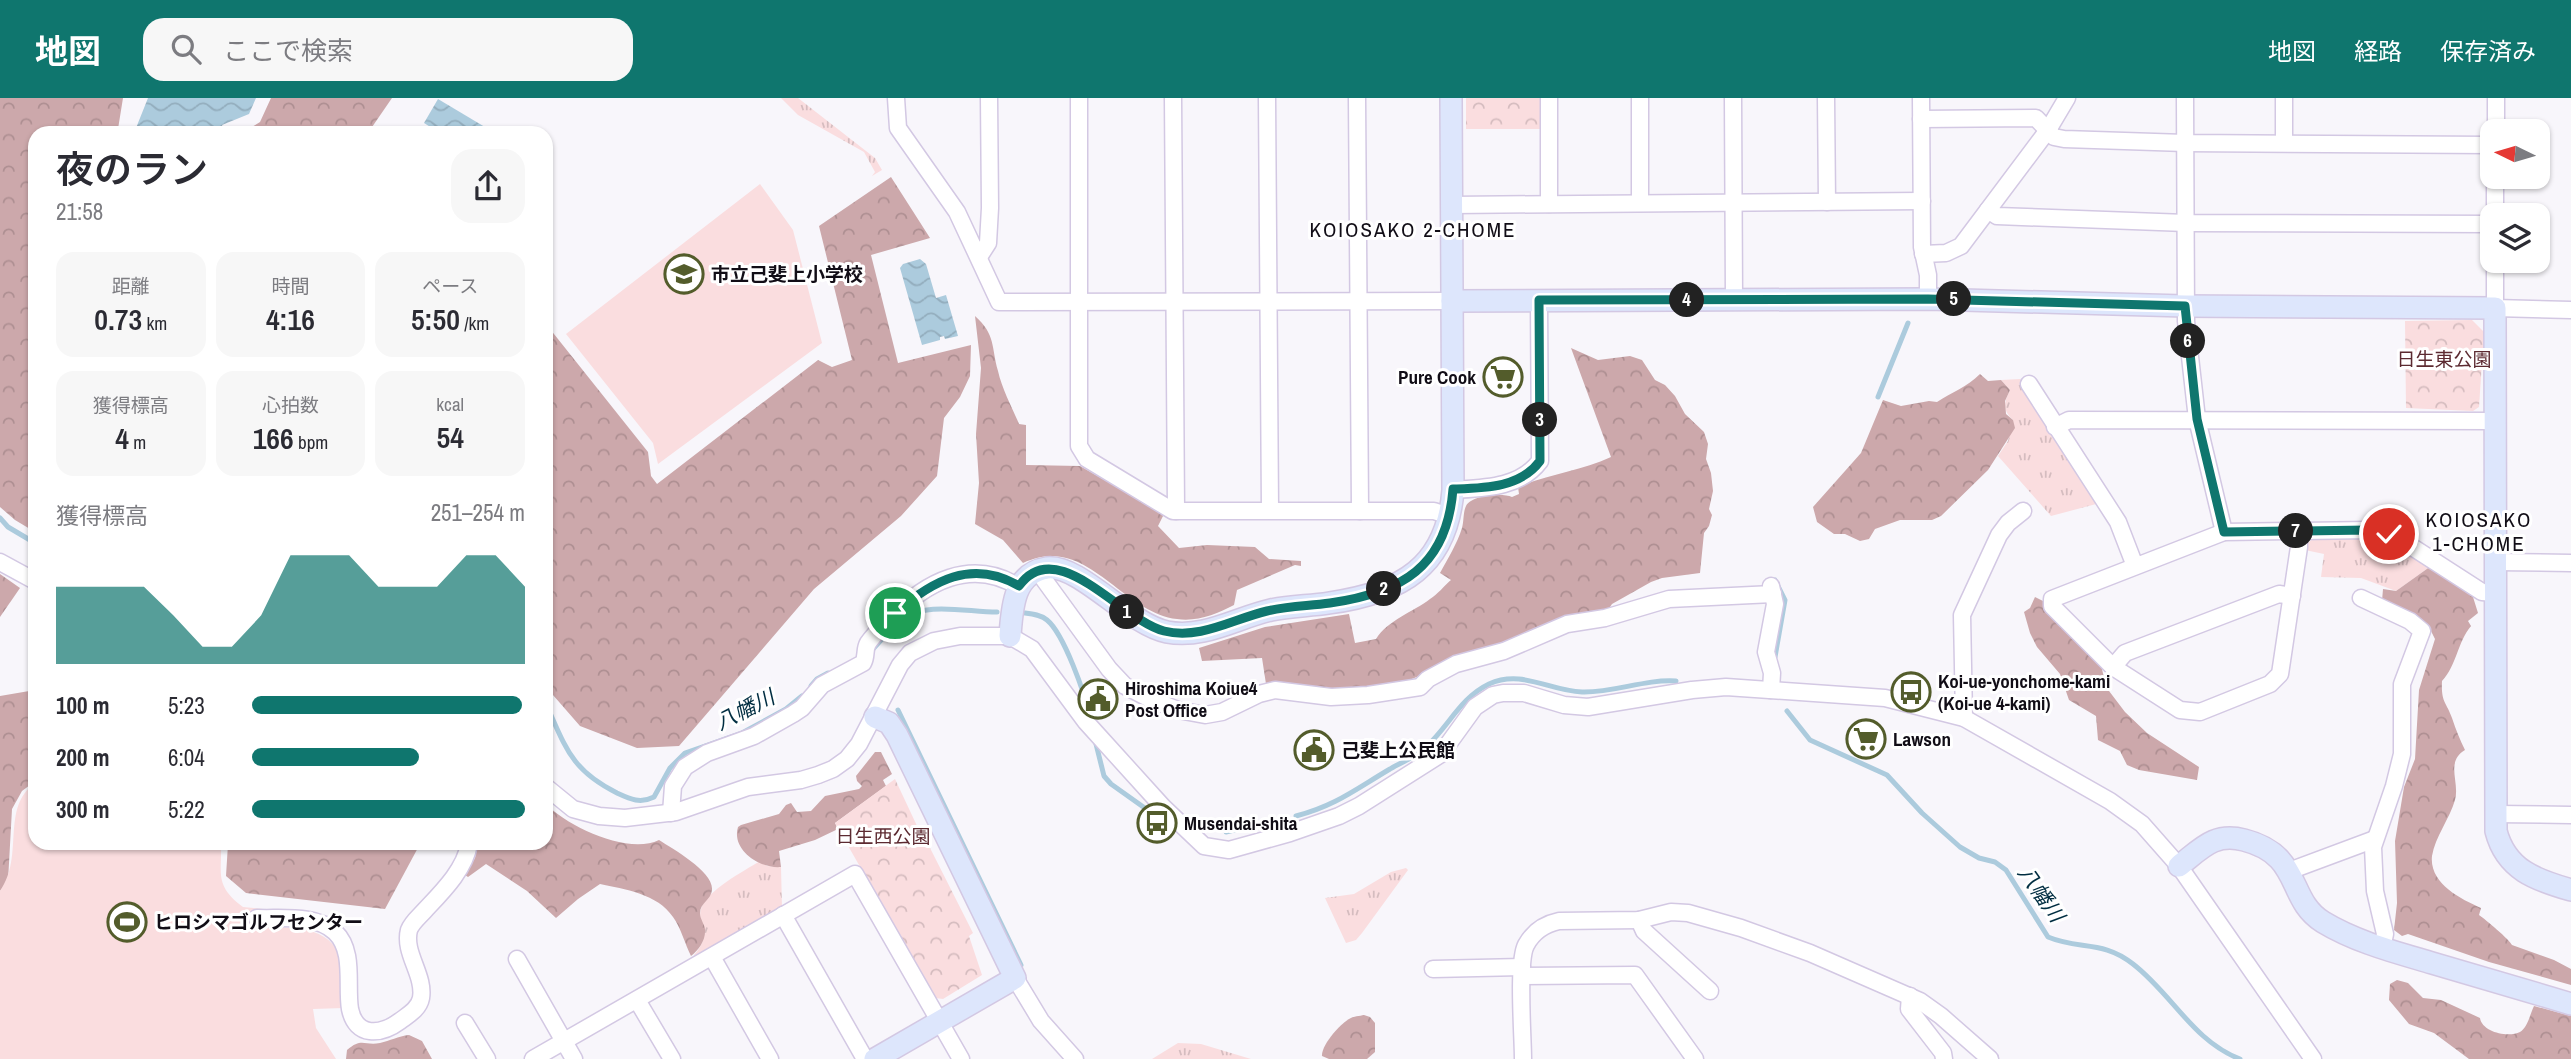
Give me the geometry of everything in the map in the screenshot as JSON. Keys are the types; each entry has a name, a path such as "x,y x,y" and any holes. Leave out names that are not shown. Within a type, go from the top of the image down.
{"street":[{"path":"896,98 898,128 957,212 999,302 1928,299 2185,306 2571,310"},
{"path":"979,257 988,243 990,220 989,98"},
{"path":"1079,98 1079,446 1087,459 1176,511 1434,511 1449,516"},
{"path":"1173,98 1176,511"},
{"path":"1267,98 1270,510"},
{"path":"1357,98 1360,511"},
{"path":"1010,636 1013,605 1019,586 1037,570 1055,568 1072,573 1136,618 1160,630 1195,632 1270,610 1354,598 1399,583 1426,564 1449,516 1453,489 1451,98"},
{"path":"1549,98 1549,204"},
{"path":"1640,98 1640,203"},
{"path":"1733,98 1734,299"},
{"path":"1826,98 1827,202"},
{"path":"1920,98 1923,254 1928,275 1928,299"},
{"path":"1923,254 1945,253 1956,249 1989,210 2048,130 2067,98"},
{"path":"2185,98 2185,306 2197,419 2224,532"},
{"path":"2284,98 2284,143"},
{"path":"2496,98 2496,119"},
{"path":"1921,119 2036,118 2054,137 2064,139 2185,143 2480,145"},
{"path":"1452,205 1922,201"},
{"path":"1989,210 1997,216 2186,223 2480,224"},
{"path":"2495,273 2495,814 2499,841 2505,855 2514,865 2531,877 2571,890"},
{"path":"1453,489 1495,488 1532,471 1540,461 1539,300"},
{"path":"2029,384 2118,522 2135,566"},
{"path":"2055,427 2069,420 2496,421"},
{"path":"1964,718 1962,615 1999,535 2008,523 2023,511"},
{"path":"2299,531 2280,674 2270,684 2200,712 2180,710 2113,667 2052,606 2052,599 2224,532 2368,530 2389,534 2482,592 2495,593"},
{"path":"0,562 28,577"},
{"path":"2495,562 2571,563"},
{"path":"1037,570 1109,669 1125,686 1152,700 1205,715 1222,712 1259,694 1275,690 1331,696 1368,695 1420,687 1428,679 1456,664 1504,651 1567,624 1605,618 1669,600 1772,589 1775,604 1766,652 1772,673 1771,690"},
{"path":"671,813 673,786 685,767 707,753 754,736 793,714 802,708 822,685 855,669 863,663 867,650 895,613 937,581 961,575 994,575 1019,586"},
{"path":"2113,667 2125,653 2279,594 2292,596"},
{"path":"2361,598 2392,611 2422,631 2402,684 2402,754 2375,839 2375,891 2385,934 2382,948"},
{"path":"553,793 573,809 599,816 625,818 671,813 748,787 801,780 833,769 847,759 859,744 900,665 919,647 952,636 1010,636 1022,642 1038,655 1086,722 1195,840 1204,846 1229,850 1314,825 1359,806 1441,754 1475,707 1493,695 1512,692 1564,705 1598,707 1705,688 1885,698 1964,718 2132,816 2150,832 2179,866 2313,1059"},
{"path":"875,717 889,723 897,735 1015,978 1041,1021 1075,1059"},
{"path":"2495,814 2571,815"},
{"path":"2179,866 2214,840 2229,837 2269,849 2282,860 2307,906 2318,919 2337,930 2382,948 2571,1004"},
{"path":"2289,871 2375,839"},
{"path":"257,918 310,920 332,929 338,936 348,961 353,1017 365,1029 380,1032 392,1027 419,1003 421,991 409,947 410,928 444,889 465,860 468,850"},
{"path":"533,1059 855,874 961,1059"},
{"path":"1523,1059 1522,972 1526,945 1533,935 1548,923 1559,921 1639,920 1671,912 1702,917 1782,941 1910,996 1941,1016 1990,1059"},
{"path":"783,915 865,1059"},
{"path":"1639,920 1644,930 1710,991"},
{"path":"712,957 770,1059"},
{"path":"517,959 574,1059"},
{"path":"1433,969 1635,975 1695,1059"},
{"path":"875,1059 1015,978"},
{"path":"1910,996 1909,1009 1943,1053 1944,1059"},
{"path":"637,1000 672,1059"},
{"path":"466,1023 487,1059"}],"green space":[{"path":"0,98 123,98 118,126 28,126 28,528 0,507"},
{"path":"271,98 392,98 373,126 253,126 260,122"},
{"path":"781,98 798,98 875,158 882,170 872,176 875,172 864,152 798,115"},
{"path":"1466,98 1541,98 1541,129 1466,129"},
{"path":"891,177 930,238 871,255 898,363 971,345 970,376 960,397 944,418 937,476 901,516 814,589 679,746 637,748 580,726 553,695 553,333 648,452 651,476 657,484 818,360 832,367 852,360 819,226"},
{"path":"760,184 793,230 822,343 658,464 653,443 566,334"},
{"path":"975,316 990,335 1002,384 1019,424 1026,425 1026,465 1080,466 1164,514 1158,526 1179,548 1207,545 1255,547 1269,559 1301,561 1301,566 1295,565 1237,590 1234,605 1207,616 1184,620 1157,613 1084,565 1066,558 1045,556 1023,563 1003,540 975,524 979,483 976,434 981,368"},
{"name":"日生東公園","path":"2472,320 2484,332 2479,407 2473,411 2406,408 2405,321"},
{"path":"1571,348 1598,360 1630,356 1642,360 1655,380 1665,385 1685,414 1704,432 1708,444 1706,459 1713,491 1709,509 1712,515 1704,533 1700,573 1662,578 1612,604 1608,610 1387,685 1345,688 1266,684 1262,658 1202,661 1199,648 1265,627 1349,614 1355,643 1376,639 1394,621 1433,597 1451,580 1440,573 1458,540 1465,508 1469,502 1488,496 1512,497 1519,494 1518,487 1611,457"},
{"path":"1980,374 1988,381 2001,380 2010,390 2005,401 2006,414 2013,420 2015,428 1988,470 1941,516 1932,520 1900,520 1875,529 1869,539 1860,541 1845,534 1834,534 1817,522 1813,507 1861,453 1883,400 1901,406 1937,402"},
{"path":"2020,379 2100,503 2051,516 1998,456 2008,441 2013,420 2005,406 2010,390 2001,380"},
{"path":"2314,538 2379,539 2431,566 2396,591 2361,578 2321,577 2324,554 2305,550 2305,545"},
{"path":"2431,566 2473,597 2478,613 2468,621 2471,626 2442,681 2443,698 2465,750 2459,755 2454,766 2455,800 2434,849 2432,866 2435,874 2448,889 2481,908 2479,915 2512,945 2571,969 2571,985 2489,962 2408,934 2402,936 2394,930 2397,903 2395,841 2404,787 2415,759 2419,690 2435,639 2430,629 2382,601 2383,589 2396,591"},
{"path":"0,574 20,588 0,617"},
{"path":"2035,597 2043,601 2100,660 2106,687 2125,712 2147,733 2199,767 2197,780 2139,770 2127,765 2120,751 2098,740 2096,716 2069,700 2060,674 2037,647 2030,633 2024,612 2030,608"},
{"path":"28,691 28,786 22,791 12,809 8,881 0,891 0,696"},
{"path":"875,752 881,752 892,774 883,780 886,786 835,823 838,829 815,840 779,851 781,867 764,865 743,850 737,835 738,827 779,814 791,803 797,812 811,811 825,796 859,789 862,786 856,776"},
{"name":"日生西公園","path":"895,779 925,843 927,842 973,933 969,936 982,975 943,999 935,998 835,823"},
{"name":"ヒロシマゴルフセンター","path":"28,789 28,850 221,850 222,878 227,892 243,907 263,909 252,927 301,929 323,936 332,943 342,966 344,1008 313,1009 316,1028 336,1059 0,1059 0,891 11,863 15,819 24,793"},
{"path":"553,810 583,829 615,841 646,844 659,840 700,869 711,883 710,896 700,910 705,933 703,941 691,956 667,909 640,894 600,884 556,918 527,891 486,864 468,877 465,875 477,850 553,850"},
{"path":"228,850 417,850 385,909 246,893 226,876"},
{"path":"760,861 767,866 781,867 782,908 696,958 694,955 704,935 700,915 704,902 726,882"},
{"path":"1406,868 1408,870 1362,933 1356,940 1346,943 1325,898 1354,894 1391,872"},
{"path":"2397,980 2408,983 2423,998 2441,1000 2480,1018 2485,1027 2503,1034 2515,1034 2523,1030 2534,1006 2571,1016 2571,1059 2469,1059 2434,1033 2409,1024 2389,1000 2390,984"},
{"path":"1364,1015 1375,1023 1375,1052 1367,1059 1329,1059 1322,1056 1328,1040 1338,1028 1348,1019"},
{"path":"409,1035 422,1041 432,1059 346,1059 347,1050 356,1044 375,1044"},
{"path":"1178,1043 1201,1044 1251,1059 1152,1059"}],"water":[{"path":"148,98 256,98 249,114 222,126 137,126"},
{"path":"438,99 483,126 429,126 424,123"},
{"path":"920,259 926,264 936,298 946,295 958,336 945,339 944,336 940,337 940,340 922,345 900,268 903,264"}],"waterway":[{"path":"1878,397 1908,323"},
{"name":"八幡川","path":"0,518 8,527 28,539"},
{"path":"1775,580 1785,600 1775,657"},
{"name":"八幡川","path":"899,620 910,614 934,609 997,612"},
{"name":"八幡川","path":"1025,613 1045,618 1054,627 1079,680 1090,717"},
{"name":"八幡川","path":"873,649 890,630"},
{"name":"八幡川","path":"811,686 828,673"},
{"name":"八幡川","path":"1296,816 1334,802 1418,754 1470,697 1489,684 1513,679 1570,691 1594,692 1652,682 1676,681"},
{"name":"八幡川","path":"553,719 565,745 589,776 617,793 640,800 654,797 670,768 685,753 742,733 786,709 802,696"},
{"path":"898,710 1021,965"},
{"name":"八幡川","path":"1787,711 1810,740 1887,775 1922,813 1960,847 1979,858 1995,862 2006,870 2048,937 2101,948 2122,956 2147,976 2209,1041 2240,1059"},
{"name":"八幡川","path":"1095,740 1104,776 1156,816"},
{"name":"八幡川","path":"1226,832 1271,821"}],"place":[{"name":"市立己斐上小学校","path":"684,274"},
{"name":"Pure Cook","path":"1503,377"},
{"name":"Koi-ue-yonchome-kami (Koi-ue 4-kami)","path":"1911,692"},
{"name":"Hiroshima Koiue4 Post Office","path":"1098,699"},
{"name":"Lawson","path":"1866,739"},
{"name":"己斐上公民館","path":"1314,750"},
{"name":"Musendai-shita","path":"1157,823"},
{"name":"ヒロシマゴルフセンター","path":"127,922"}],"district":[{"name":"KOIOSAKO 2-CHOME","path":"1413,230"},
{"name":"KOIOSAKO 1-CHOME","path":"2479,532"}],"route":[{"path":"895,613 929,586 943,579 961,575 994,575 1019,586 1031,573 1055,568 1072,573 1144,623 1168,632 1187,633 1222,626 1270,610 1354,598 1399,583 1416,573 1434,552 1449,516 1453,489 1495,488 1532,471 1540,461 1539,300 1928,299 2185,306 2197,419 2224,532 2368,530 2389,534"}]}
